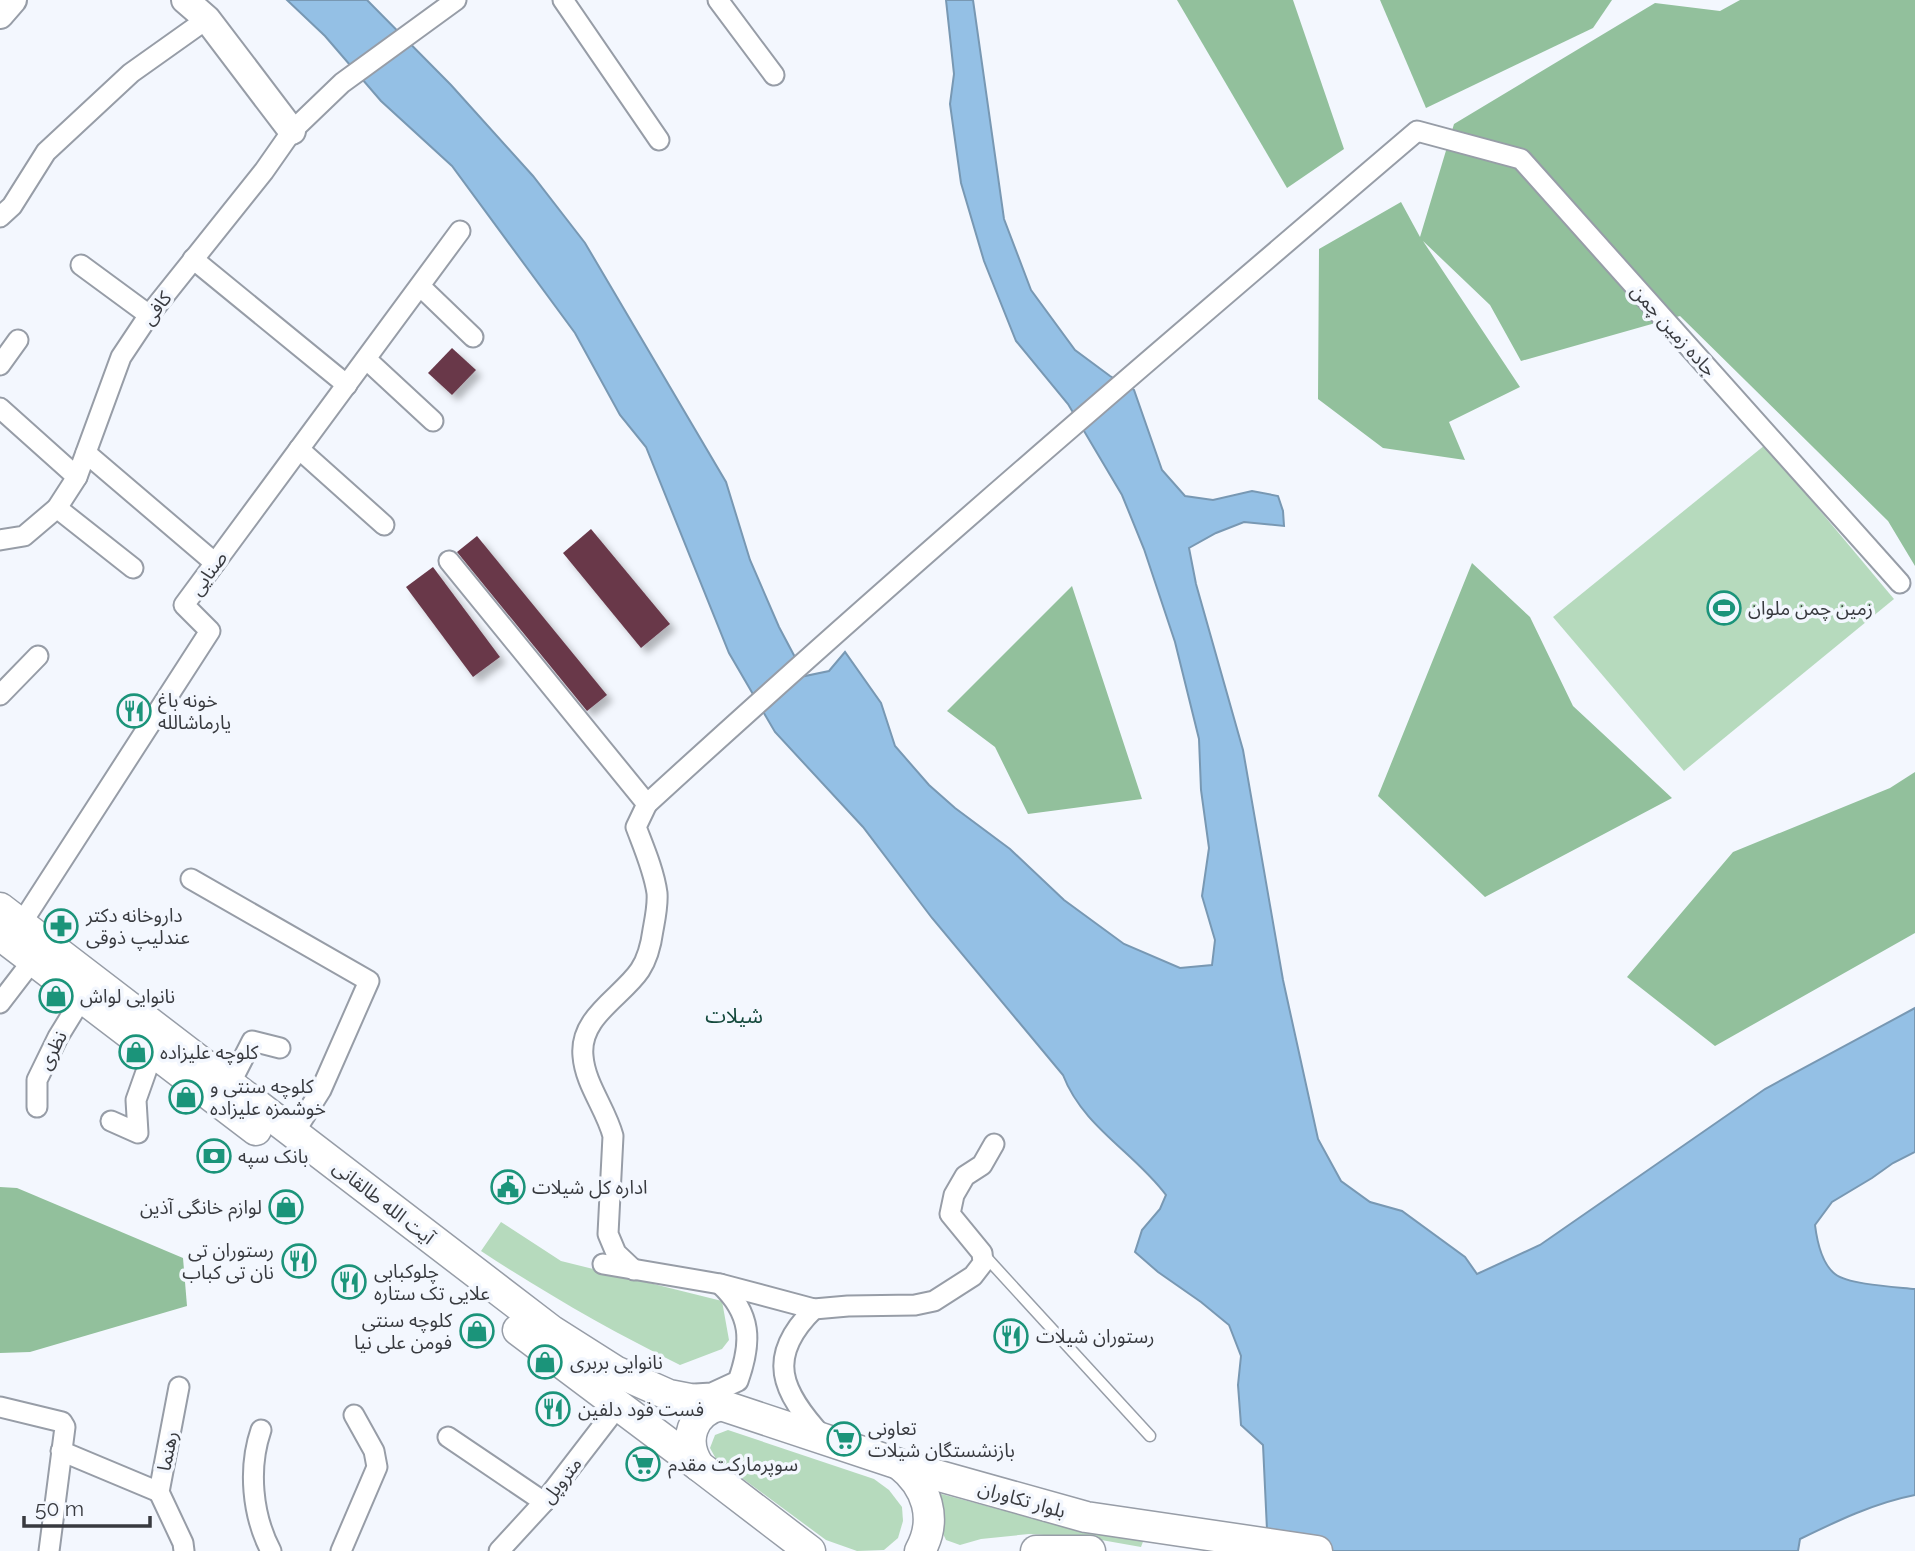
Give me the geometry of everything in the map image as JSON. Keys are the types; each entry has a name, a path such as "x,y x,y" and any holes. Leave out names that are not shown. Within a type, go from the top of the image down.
{"main road":[{"name":"آیت الله طالقانی","path":"8,927 33,960 810,1551"},
{"name":"آیت الله طالقانی","path":"8,927 230,1084 552,1331 615,1371 656,1390 721,1405 826,1440"},
{"path":"652,1430 662,1429 666,1425 668,1414 656,1390"},
{"path":"699,1466 689,1442 693,1424 705,1411 721,1405"},
{"name":"بلوار تکاوران","path":"826,1440 899,1464 1086,1517 1317,1551"},
{"path":"899,1464 911,1474 927,1499 929,1529 919,1551"},
{"name":"بلوار تکاوران","path":"1036,1551 1090,1551"}],"street":[{"path":"0,15 13,0"},
{"path":"185,0 206,19 292,131"},
{"name":"کافی","path":"0,540 24,536 57,508 77,477 121,357 149,315 292,131 342,83 456,0"},
{"path":"563,0 659,140"},
{"path":"718,0 774,75"},
{"path":"0,217 12,206 46,152 131,73 206,19"},
{"name":"جاده زمین چمن","path":"647,804 743,716 1128,378 1417,131 1521,159 1899,583"},
{"name":"صنایی","path":"8,927 210,631 184,605 460,231"},
{"path":"193,259 347,385"},
{"path":"81,265 149,315"},
{"path":"420,286 473,337"},
{"path":"0,365 18,340"},
{"path":"366,359 433,421"},
{"path":"0,408 77,477"},
{"path":"299,449 384,525"},
{"path":"86,453 215,563"},
{"path":"57,508 133,568"},
{"path":"449,561 647,804 636,827 650,863 657,893 649,954 640,971 602,1007 587,1033 582,1055 613,1136 608,1234 617,1253 635,1270"},
{"path":"0,695 38,656"},
{"path":"191,879 369,981 321,1090 294,1133"},
{"path":"0,1003 33,960"},
{"name":"نظری","path":"37,1107 37,1080 58,1037 82,998"},
{"path":"230,1084 252,1041 279,1048"},
{"path":"111,1121 138,1133 136,1100 153,1052"},
{"path":"603,1264 720,1284 814,1309 915,1306 934,1301 973,1276 983,1263 982,1254 950,1214 954,1195 965,1176 982,1165 994,1144"},
{"path":"656,1390 712,1393 738,1381 746,1358 747,1323 732,1296 720,1284"},
{"path":"814,1309 789,1338 783,1372 790,1394 826,1440"},
{"name":"رهنما","path":"179,1387 159,1492 183,1543 184,1551"},
{"name":"متروپل","path":"508,1548 618,1406"},
{"path":"0,1407 62,1422 65,1427 49,1551"},
{"path":"341,1551 377,1467 374,1451 354,1415"},
{"path":"261,1430 254,1449 253,1474 257,1507 265,1540 271,1551"},
{"path":"448,1437 544,1502"},
{"path":"61,1451 159,1492"}],"lane":[{"path":"982,1254 1150,1436"}],"green space":[{"path":"1177,0 1293,0 1344,149 1287,188"},
{"path":"1380,0 1612,0 1593,28 1426,108"},
{"path":"1740,0 1915,0 1915,566 1888,521 1680,316 1521,361 1490,305 1423,241 1520,387 1449,422 1465,460 1383,448 1318,399 1319,249 1401,202 1420,237 1454,124 1655,3 1720,11"},
{"name":"زمین چمن ملوان","path":"1765,445 1894,599 1684,771 1553,617"},
{"path":"1472,563 1530,617 1573,706 1672,798 1485,897 1378,796"},
{"path":"1072,586 1142,799 1028,814 995,747 947,711"},
{"path":"1915,772 1915,933 1715,1046 1627,977 1733,852 1890,788"},
{"path":"0,1187 17,1188 183,1258 187,1306 30,1352 0,1353"},
{"path":"501,1222 561,1261 722,1301 729,1340 722,1349 680,1365 654,1352 529,1282 481,1251"},
{"path":"728,1430 874,1479 889,1490 902,1507 903,1521 898,1538 884,1550 857,1551 826,1540 716,1459 710,1448 715,1435"},
{"path":"930,1491 1028,1517 1144,1539 1141,1547 1090,1538 1029,1534 981,1539 960,1545 946,1540 937,1521"}],"water":[{"path":"287,0 367,0 451,85 533,176 585,243 726,482 750,560 779,627 805,676 829,671 845,652 881,703 895,746 929,785 955,808 1010,849 1064,900 1124,944 1180,968 1212,965 1215,940 1202,896 1209,848 1201,790 1199,739 1175,642 1144,549 1122,495 1068,404 1016,341 984,261 961,183 950,104 954,74 946,0 973,0 1004,219 1031,290 1075,350 1134,390 1162,470 1185,496 1213,500 1252,491 1278,496 1283,511 1284,526 1244,522 1189,548 1196,584 1243,750 1283,980 1318,1139 1341,1181 1370,1202 1402,1211 1465,1257 1477,1274 1540,1245 1765,1089 1915,1008 1915,1152 1832,1202 1815,1225 1823,1258 1835,1274 1862,1283 1915,1289 1915,1495 1870,1508 1814,1532 1800,1539 1798,1551 1268,1551 1263,1445 1241,1425 1238,1385 1241,1356 1229,1325 1135,1252 1142,1230 1160,1209 1166,1195 1083,1110 1063,1075 932,918 863,827 775,732 729,653 646,447 620,415 575,333 452,166 381,101 325,36"}],"building":[{"path":"452,348 476,370 452,395 428,373"},
{"path":"591,529 670,624 641,648 563,553"},
{"path":"477,536 607,695 587,711 457,552"},
{"path":"433,567 500,657 473,677 406,587"}],"place":[{"name":"زمین چمن ملوان","path":"1724,608"},
{"name":"خونه باغ یارماشالله","path":"134,711"},
{"name":"داروخانه دکتر عندلیپ ذوقی","path":"61,926"},
{"name":"نانوایی لواش","path":"56,996"},
{"name":"کلوچه علیزاده","path":"136,1052"},
{"name":"کلوچه سنتی و خوشمزه علیزاده","path":"186,1097"},
{"name":"بانک سپه","path":"214,1156"},
{"name":"اداره کل شیلات","path":"508,1187"},
{"name":"لوازم خانگی آذین","path":"286,1207"},
{"name":"رستوران تی نان تی کباب","path":"299,1261"},
{"name":"چلوکبابی علایی تک ستاره","path":"349,1282"},
{"name":"کلوچه سنتی فومن علی نیا","path":"477,1331"},
{"name":"رستوران شیلات","path":"1011,1336"},
{"name":"نانوایی بربری","path":"545,1362"},
{"name":"فست فود دلفین","path":"553,1409"},
{"name":"تعاونی بازنشستگان شیلات","path":"844,1439"},
{"name":"سوپرمارکت مقدم","path":"643,1464"}],"district":[{"name":"شیلات","path":"734,1015"}]}
